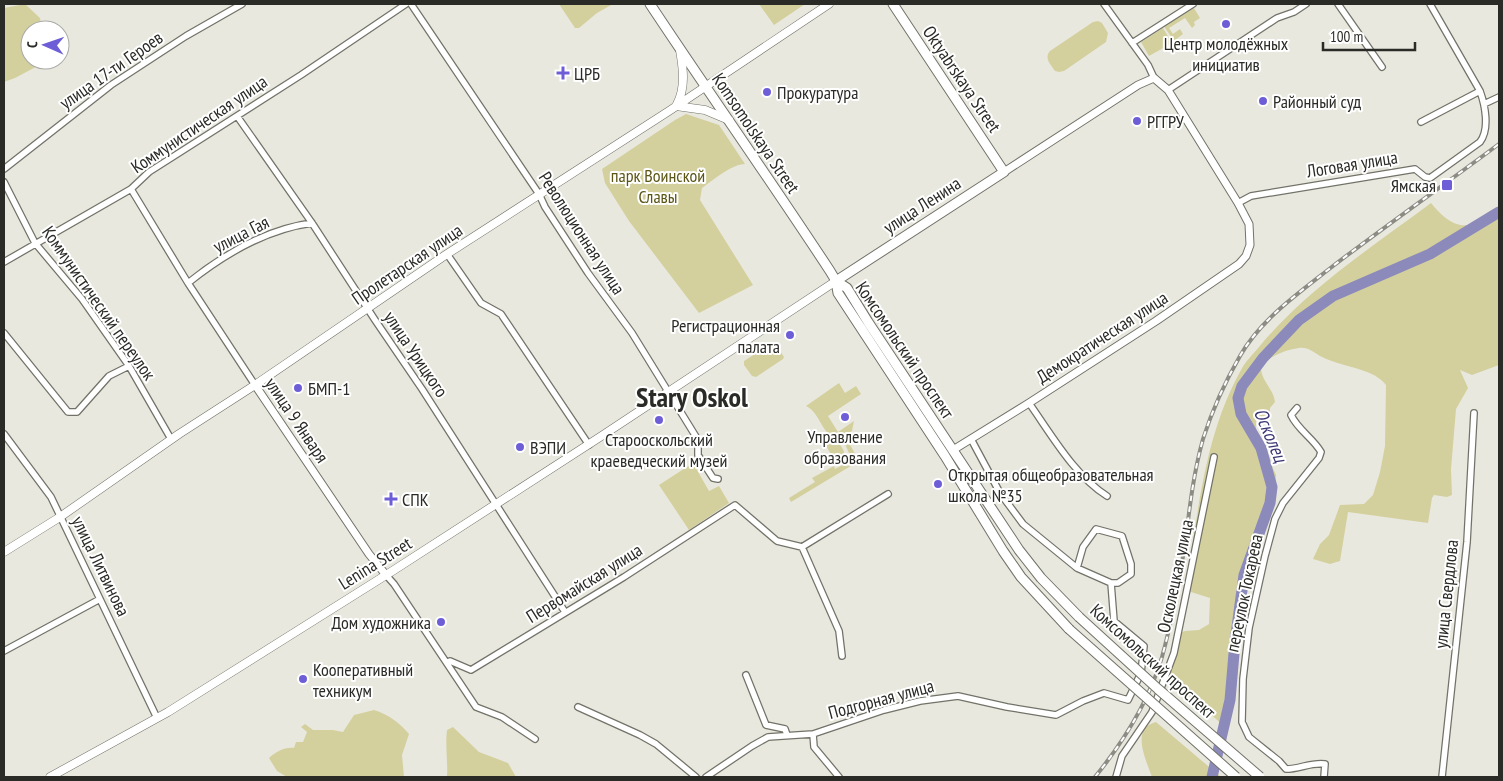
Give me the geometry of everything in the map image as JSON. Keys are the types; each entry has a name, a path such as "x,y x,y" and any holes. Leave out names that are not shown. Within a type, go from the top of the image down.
{"main road":[{"name":"Komsomolskaya Street","path":"650,4 704,86 730,120 836,280"},
{"name":"Пролетарская улица","path":"4,552 60,517 447,254 676,106 829,4"},
{"name":"Oktyabrskaya Street","path":"892,4 1004,172"},
{"path":"680,49 683,72 682,95 676,106 704,110 730,120"},
{"name":"улица Ленина","path":"669,392 836,280 1004,172"},
{"name":"Комсомольский проспект","path":"836,280 847,288 952,450 1019,550 1041,578 1079,617 1158,690 1260,777"},
{"name":"Комсомольский проспект","path":"836,280 838,293 945,456 1021,577 1070,629 1236,777"},
{"name":"Lenina Street","path":"50,777 157,718 386,575 669,392"}],"street":[{"name":"улица 17-ти Героев","path":"4,169 111,85 186,36 242,4"},
{"name":"Коммунистическая улица","path":"4,262 130,189 148,172 301,75 406,4"},
{"name":"Революционная улица","path":"411,4 539,194 545,207 588,273 632,333 698,440 698,455 712,478 718,479"},
{"path":"1104,4 1148,65 1154,78 1168,90 1238,202"},
{"path":"1132,43 1192,4"},
{"path":"1168,90 1277,18 1294,12 1306,4"},
{"path":"1338,4 1382,67"},
{"path":"1430,4 1480,91 1484,104 1499,96"},
{"name":"улица Ленина","path":"1004,172 1138,85 1154,78"},
{"path":"1421,122 1480,91"},
{"name":"Логовая улица","path":"1238,202 1251,196 1415,169 1425,177 1430,178 1484,138 1484,104"},
{"name":"улица Урицкого","path":"236,116 312,222 565,612"},
{"name":"Коммунистический переулок","path":"4,182 35,244 82,298 129,366 171,440"},
{"name":"улица 9 Января","path":"130,189 188,283 255,384 369,554 394,584 476,707 502,718 536,739"},
{"name":"Демократическая улица","path":"952,450 1156,321 1239,264 1246,256 1251,235 1249,224 1238,202"},
{"name":"улица Гая","path":"188,283 203,271 252,242 294,225 312,222"},
{"path":"447,254 481,303 501,314 589,445"},
{"path":"4,333 68,412 77,412 109,376 129,366"},
{"path":"1028,403 1080,474 1092,487 1107,496"},
{"name":"переулок Токарева","path":"1297,408 1291,414 1296,424 1318,446 1321,452 1319,458 1283,503 1275,519 1249,628 1243,679 1242,722 1249,737 1286,769 1297,769 1317,762 1325,764 1324,777"},
{"name":"улица Свердлова","path":"1442,777 1467,542 1474,413"},
{"name":"улица Литвинова","path":"4,434 51,498 157,718"},
{"path":"971,439 1000,493 1023,524 1077,568 1111,583 1118,583 1131,574 1132,564 1122,536 1096,529 1083,547 1077,568"},
{"name":"Осколецкая улица","path":"1116,777 1122,756 1152,712 1174,653 1214,457"},
{"path":"842,656 839,631 802,547 888,494"},
{"name":"Первомайская улица","path":"447,662 450,661 471,670 624,577 735,504 776,541 802,547"},
{"name":"Подгорная улица","path":"706,777 768,737 813,734 884,710 920,701 958,696 1007,707 1056,714 1104,693 1128,700 1141,673 1144,646 1114,621 1111,583"},
{"path":"4,651 100,599"},
{"path":"746,675 766,725 785,728 787,735"},
{"path":"578,707 656,744 696,777"},
{"path":"813,734 814,747 838,777"}],"green space":[{"path":"25,4 40,20 20,20 20,70 30,70 4,82 4,8"},
{"path":"559,4 613,4 597,13 579,28 575,28"},
{"path":"759,4 805,4 774,25"},
{"path":"1192,5 1200,18 1194,22 1195,25 1192,28 1185,18 1169,28 1173,34 1180,29 1183,34 1174,41 1163,25"},
{"path":"1098,21 1102,23 1108,33 1106,42 1064,71 1055,71 1048,59 1050,51 1093,22"},
{"path":"1163,28 1172,43 1149,56 1141,42"},
{"name":"парк Воинской Славы","path":"686,114 719,125 745,164 729,169 702,188 700,200 753,285 699,313 629,221 605,183 602,169"},
{"path":"1431,203 1448,220 1460,225 1472,224 1491,210 1499,208 1499,365 1472,375 1460,370 1468,388 1456,409 1451,469 1452,495 1447,497 1434,495 1428,523 1348,512 1340,561 1330,564 1313,559 1320,544 1329,535 1340,505 1364,504 1373,495 1385,446 1386,385 1370,373 1332,361 1305,348 1283,352 1261,365 1262,375 1272,392 1275,402 1270,408 1270,417 1264,419 1256,416 1256,431 1276,475 1274,496 1269,517 1259,543 1248,588 1237,645 1234,704 1225,727 1164,673 1180,633 1199,630 1209,624 1210,598 1191,592 1186,587 1204,476 1218,421 1241,370 1278,326 1298,306 1341,270"},
{"path":"772,343 775,343 784,357 783,359 756,377 752,376 744,365 744,361"},
{"path":"839,383 845,393 856,386 861,394 828,416 838,432 854,421 852,431 842,436 834,436 824,429 817,416 806,406"},
{"path":"826,438 834,440 840,445 844,452 845,460 839,463 835,462 824,442"},
{"path":"848,441 859,461 791,502 789,498 815,482 812,478 834,466 835,469 852,460 845,444"},
{"path":"693,463 709,491 719,486 729,503 689,530 659,485"},
{"path":"374,710 393,719 409,734 402,755 404,777 287,777 277,771 269,758 280,750 294,748 296,742 303,742 307,732 301,727 305,724 313,730 343,732 354,715"},
{"path":"1156,722 1221,777 1152,777 1144,754 1142,738 1148,725"},
{"path":"453,727 479,752 508,763 516,777 447,777 447,730"}],"waterway":[{"name":"Осколец","path":"1212,777 1230,700 1244,575 1270,503 1272,487 1261,448 1241,414 1238,398 1242,386 1263,358 1299,320 1333,296 1430,254 1499,212"}],"railway":[{"path":"1095,777 1135,720 1157,673 1176,597 1195,475 1203,439 1219,397 1240,356 1259,330 1295,296 1354,250 1499,144"}],"place":[{"name":"Центр молодёжных инициатив","path":"1226,24"},
{"name":"ЦРБ","path":"563,73"},
{"name":"Прокуратура","path":"767,92"},
{"name":"Районный суд","path":"1263,101"},
{"name":"РГГРУ","path":"1137,121"},
{"name":"Ямская","path":"1447,185"},
{"name":"Регистрационная палата","path":"790,335"},
{"name":"БМП-1","path":"298,388"},
{"name":"Управление образования","path":"845,417"},
{"name":"Старооскольский краеведческий музей","path":"659,420"},
{"name":"ВЭПИ","path":"520,447"},
{"name":"Открытая общеобразовательная школа №35","path":"938,484"},
{"name":"СПК","path":"391,499"},
{"name":"Дом художника","path":"441,622"},
{"name":"Кооперативный техникум","path":"303,679"}],"district":[{"name":"Stary Oskol","path":"692,396"}]}
